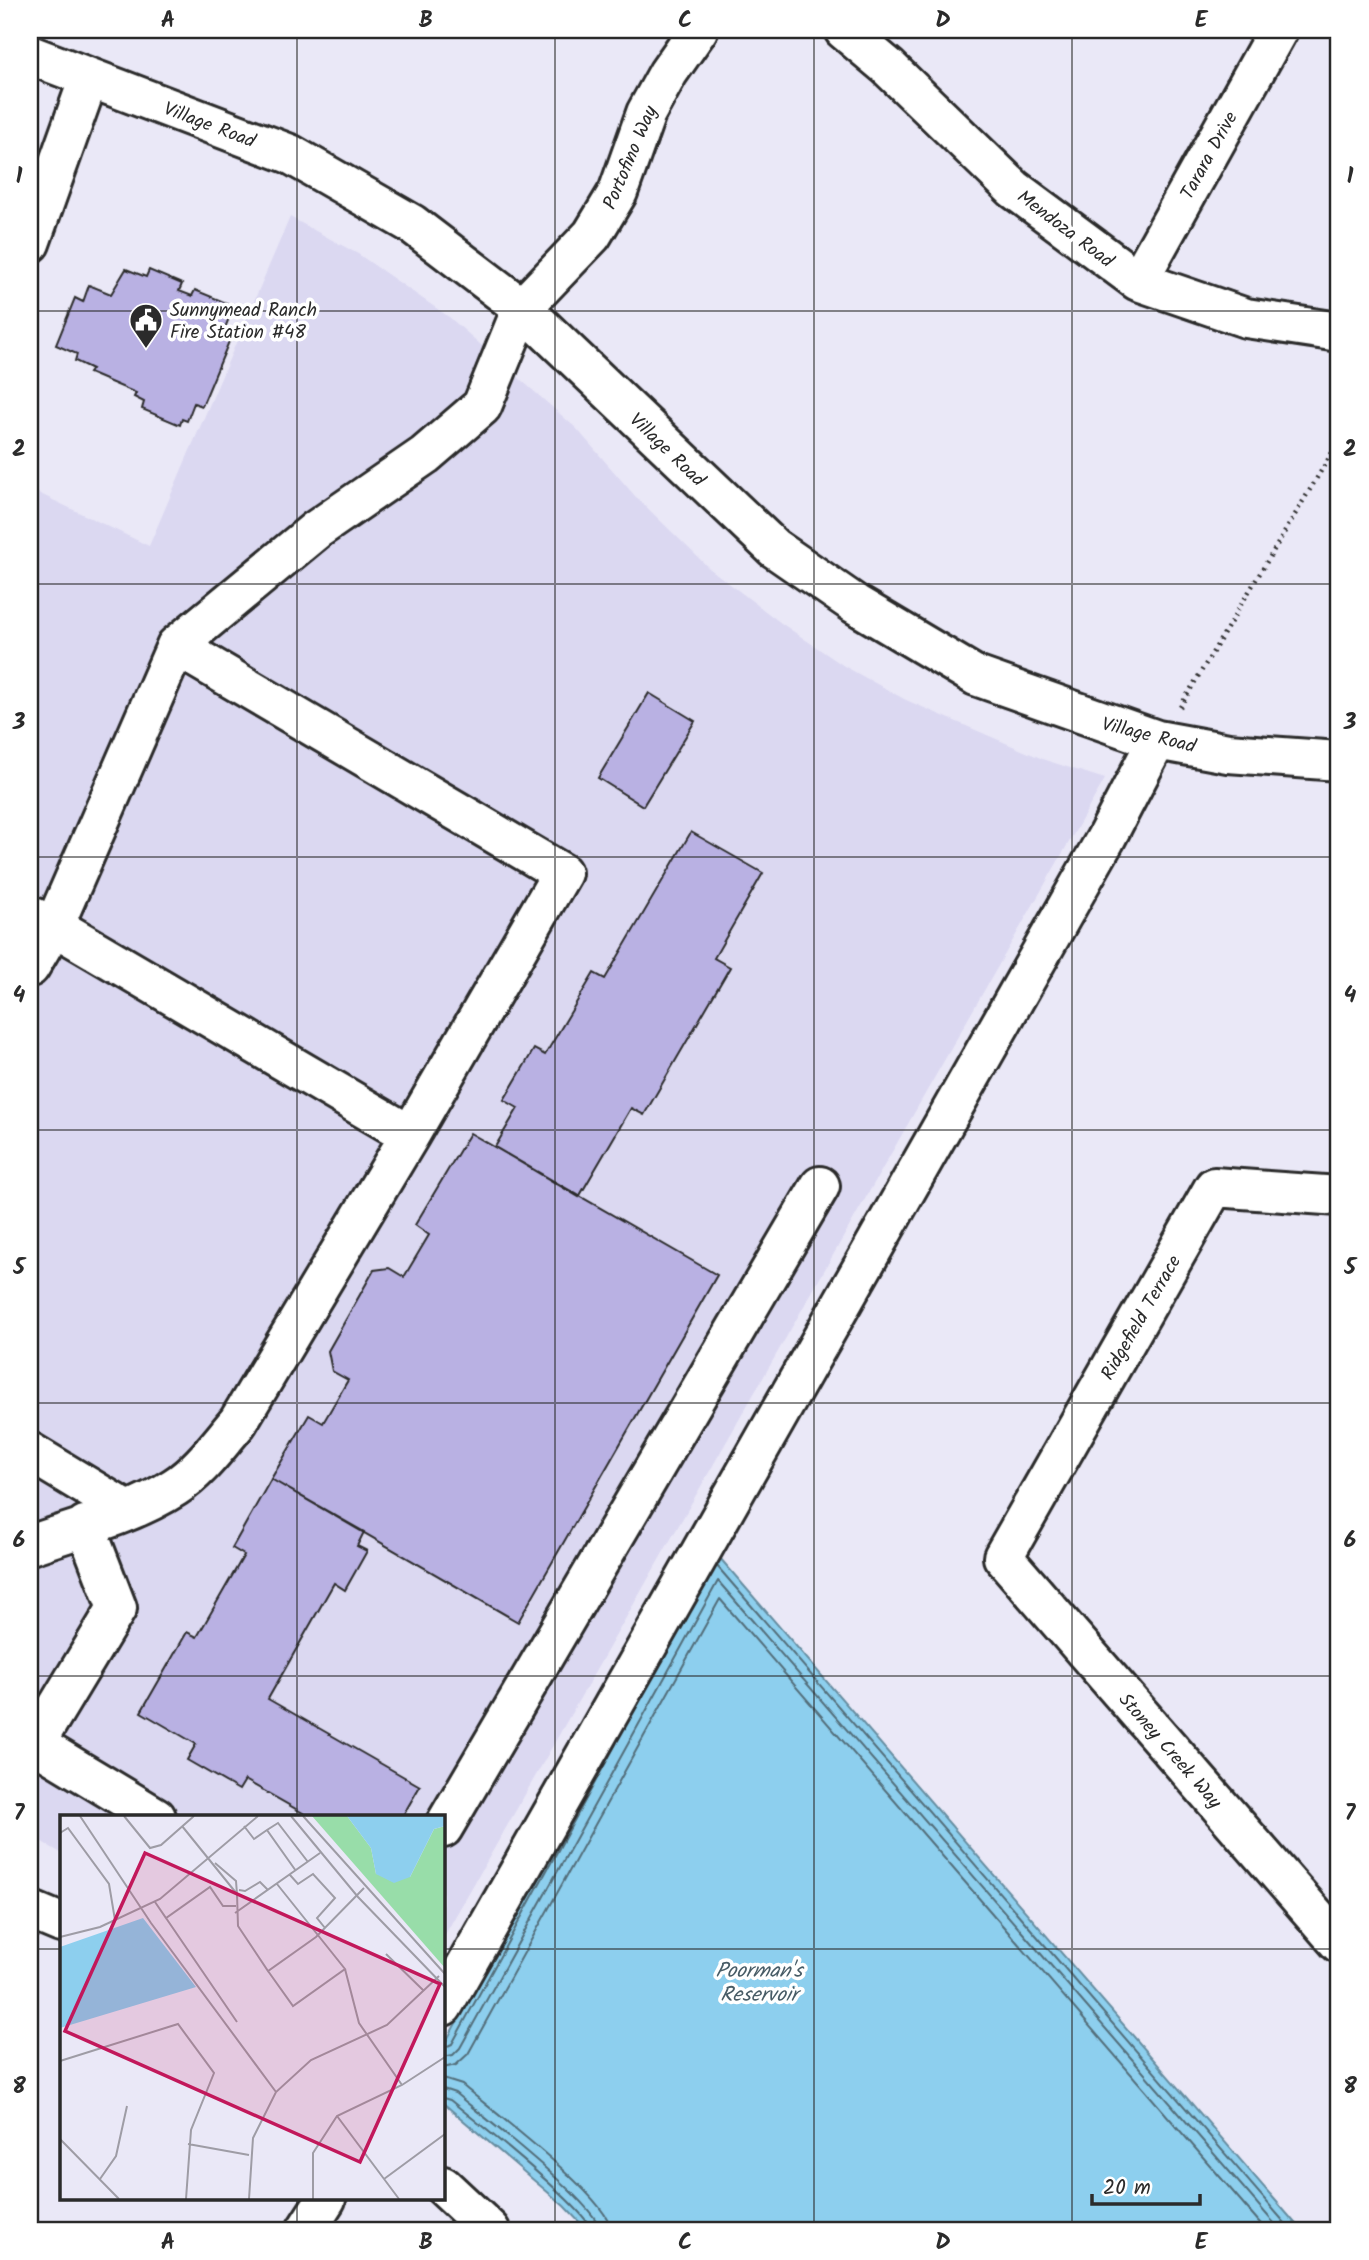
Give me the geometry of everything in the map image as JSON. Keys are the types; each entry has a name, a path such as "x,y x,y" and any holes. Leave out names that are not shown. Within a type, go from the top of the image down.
{"street":[{"name":"Portofino Way","path":"522,308 592,235 618,192 646,113 668,73 698,30"},
{"name":"Mendoza Road","path":"844,30 888,67 1014,189 1138,281 1246,318 1339,332"},
{"name":"Tarara Drive","path":"1138,281 1278,30"},
{"name":"Village Road","path":"30,55 290,154 412,224 522,308 774,548 855,604 976,676 1157,740 1228,752 1339,761"},
{"path":"30,243 89,78"},
{"path":"30,967 42,921 176,646 316,530 425,455 482,406 522,308"},
{"path":"30,1545 126,1510 177,1486 209,1457 238,1422 410,1135 562,873 176,646"},
{"path":"444,2004 1105,840 1157,740"},
{"path":"42,921 410,1135"},
{"path":"444,1826 820,1186"},
{"name":"Ridgefield Terrace","path":"1003,1557 1214,1187 1339,1196"},
{"path":"30,1452 126,1510"},
{"path":"85,1525 117,1608 35,1745 153,1815"},
{"name":"Stoney Creek Way","path":"1003,1557 1339,1942"},
{"path":"30,1910 60,1923"},
{"path":"444,2187 490,2230"},
{"path":"306,2230 325,2200"}],"path":[{"path":"1157,740 1339,441"}],"shaded area":[{"path":"290,217 358,254 449,317 576,428 635,496 709,568 781,623 844,666 906,700 1045,760 1105,779 444,1936 444,1815 60,1815 60,1852 30,1835 30,489 149,546"}],"water":[{"name":"Poorman's Reservoir","path":"713,1550 1301,2230 587,2230 564,2206 444,2104 444,2045"}],"building":[{"name":"Sunnymead Ranch Fire Station #48","path":"126,269 146,277 149,270 182,284 179,291 192,296 195,290 229,304 227,311 231,313 225,328 233,332 202,406 194,403 187,421 182,419 180,425 142,409 144,402 134,397 136,393 89,373 92,369 75,361 77,354 56,345 75,298 83,302 89,285 111,294"},
{"path":"649,693 695,721 643,806 598,778"},
{"path":"691,832 763,873 714,958 730,967 644,1115 631,1108 579,1197 495,1147 518,1108 504,1100 534,1049 545,1055 594,973 605,979"},
{"path":"470,1133 717,1275 518,1622 271,1479 309,1415 323,1423 348,1380 332,1371 328,1351 374,1270 389,1268 404,1277 429,1235 415,1225"},
{"path":"271,1479 364,1532 357,1546 367,1551 345,1590 334,1583 268,1699 420,1786 403,1815 306,1815 245,1780 239,1790 187,1760 196,1744 141,1712 187,1632 197,1637 244,1555 232,1548"}],"place":[{"name":"Sunnymead Ranch Fire Station #48","path":"146,350"}]}
